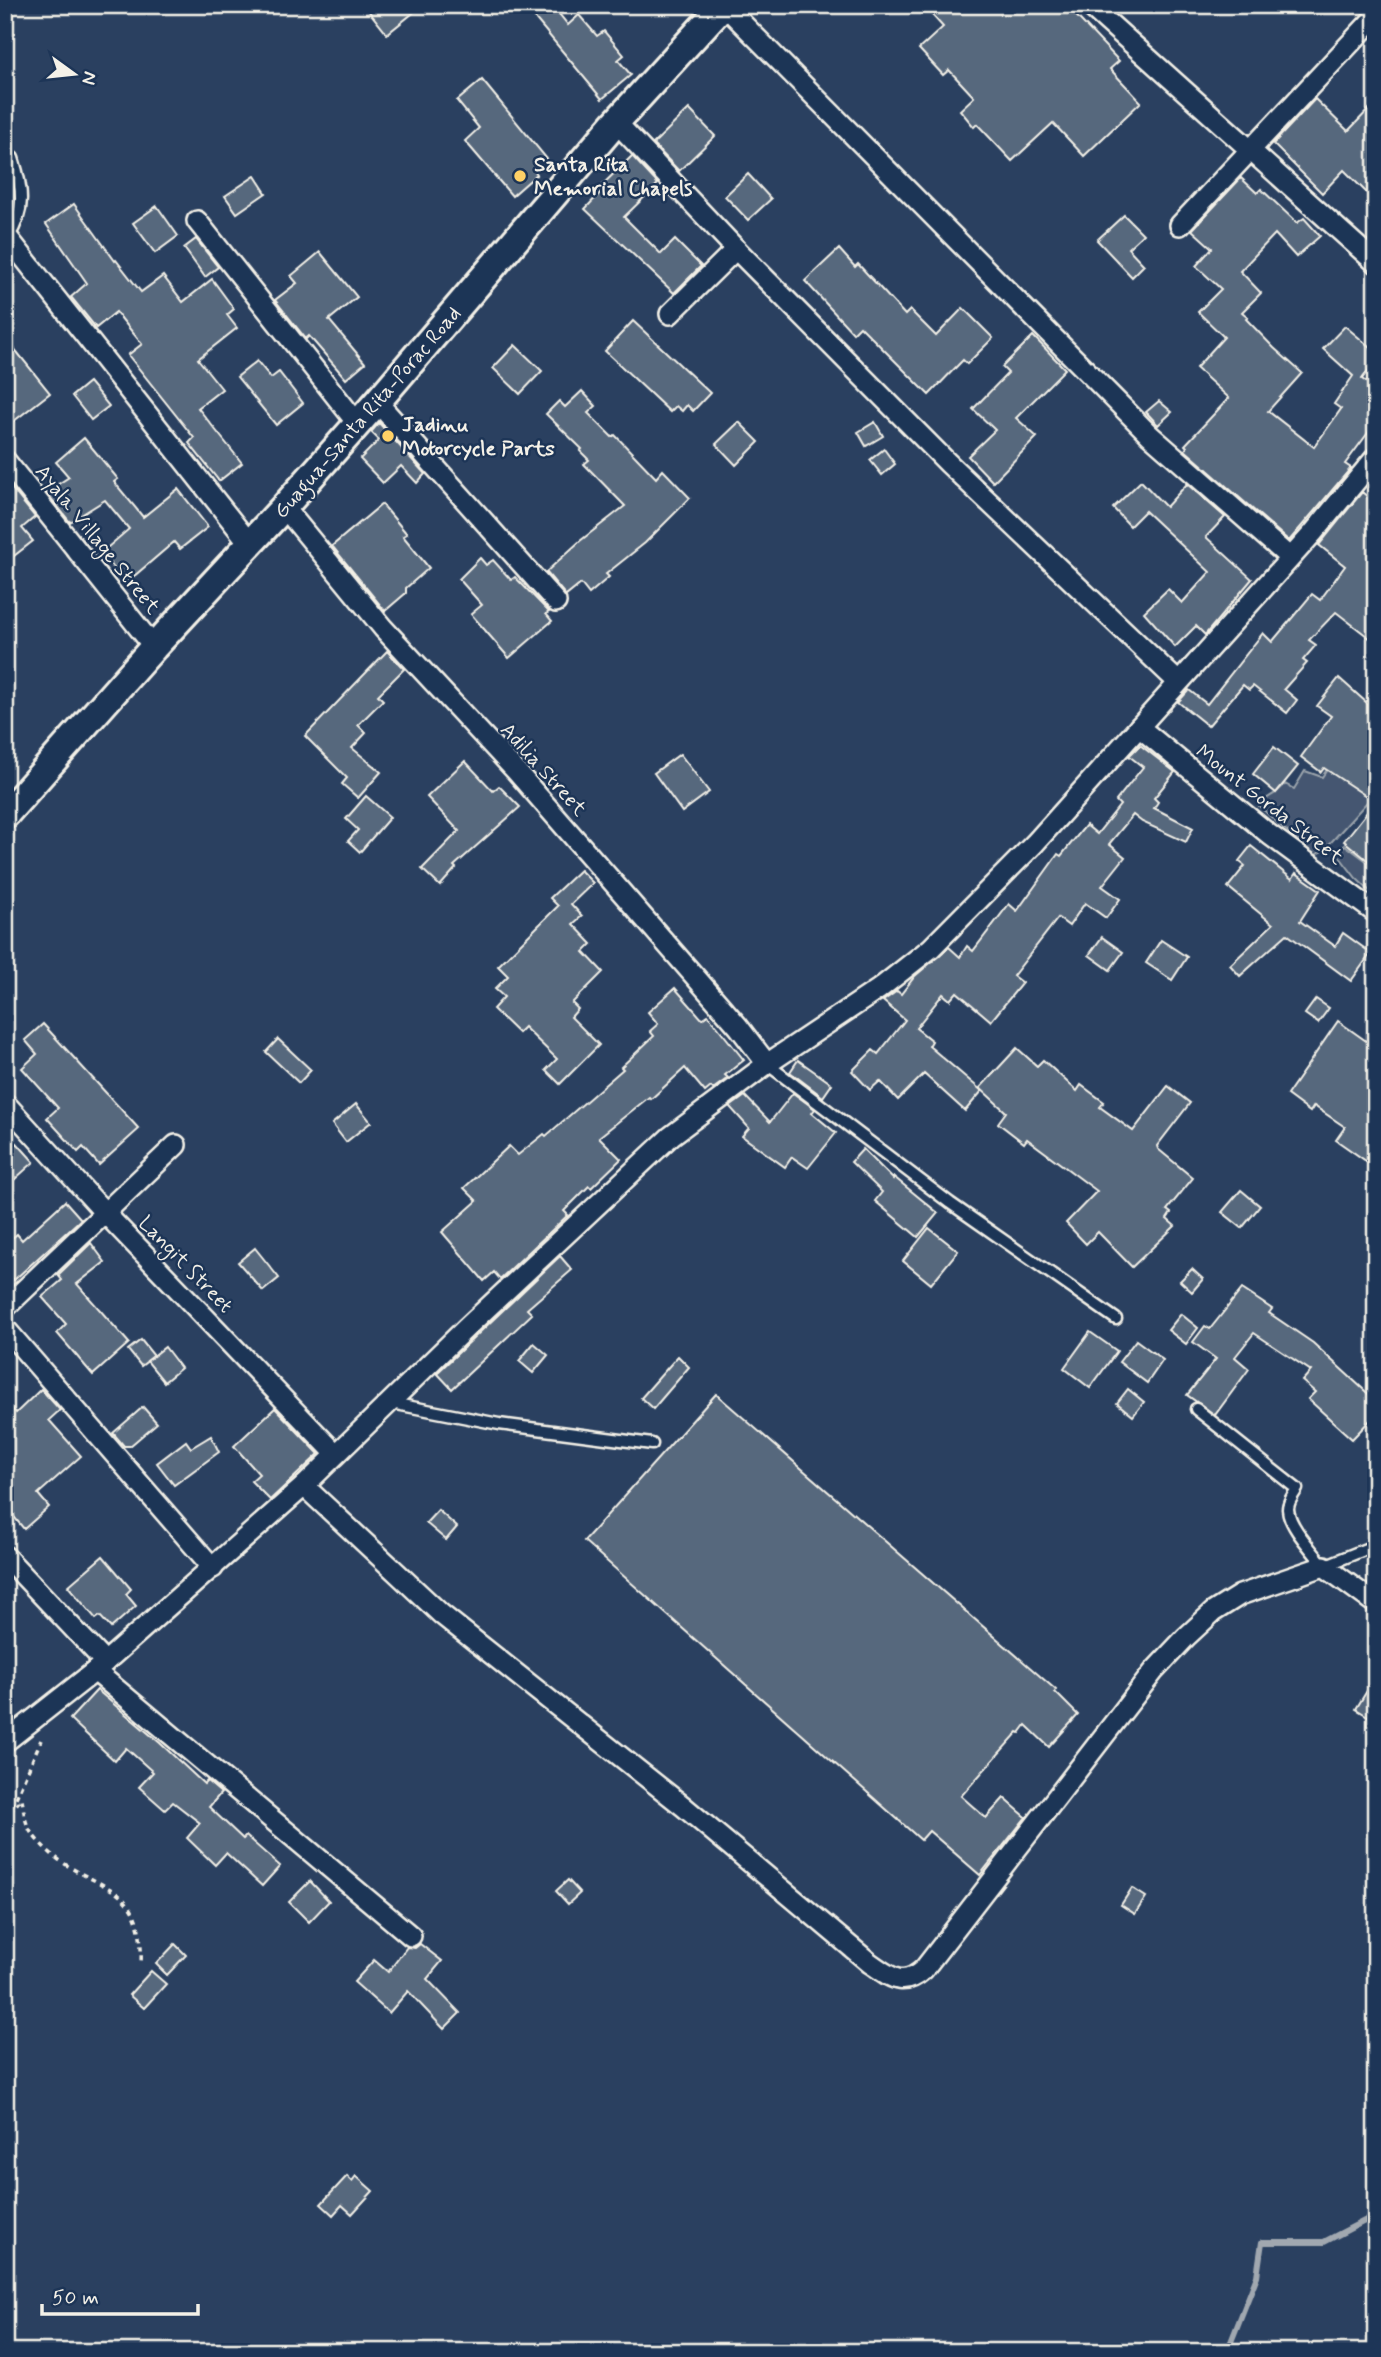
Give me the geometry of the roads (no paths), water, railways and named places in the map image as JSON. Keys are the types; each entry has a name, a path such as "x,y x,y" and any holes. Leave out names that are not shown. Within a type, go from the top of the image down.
{"main road":[{"name":"Guagua-Santa Rita-Porac Road","path":"5,815 154,647 284,507 616,122 724,5"}],"street":[{"path":"724,5 1150,435 1290,558"},
{"path":"1090,5 1376,263"},
{"path":"1180,225 1376,16"},
{"path":"616,122 736,249 948,463 1178,682"},
{"path":"197,221 357,423"},
{"path":"7,236 250,544"},
{"path":"670,314 736,249"},
{"path":"377,402 556,602"},
{"path":"5,1742 100,1667 304,1486 466,1328 671,1136 767,1064 879,989 931,948 1035,843 1290,558 1376,457"},
{"name":"Ayala Village Street","path":"5,460 154,647"},
{"name":"Adilia Street","path":"284,507 383,628 543,801 738,1026 767,1064"},
{"name":"Mount Gorda Street","path":"1139,727 1270,835 1376,913"},
{"name":"Langit Street","path":"5,1103 105,1213 336,1454"},
{"path":"5,1308 176,1145"},
{"path":"5,1328 213,1568"},
{"path":"304,1486 440,1614 683,1806 870,1963 901,1981 910,1980 924,1969 1154,1671 1213,1612 1240,1595 1324,1566 1376,1604"},
{"path":"5,1556 100,1667 411,1936"}],"lane":[{"path":"7,236 17,224 21,208 22,195 13,158"},
{"path":"767,1064 950,1203 1116,1319"},
{"path":"391,1403 499,1424 652,1444"},
{"path":"1196,1409 1297,1489 1288,1508 1290,1516 1294,1526 1324,1566 1376,1545"}],"waterway":[{"path":"1227,2352 1257,2276 1262,2242 1324,2242 1376,2215"}],"place":[{"name":"Santa Rita Memorial Chapels","path":"520,176"},
{"name":"Jadinu Motorcycle Parts","path":"388,436"}]}
